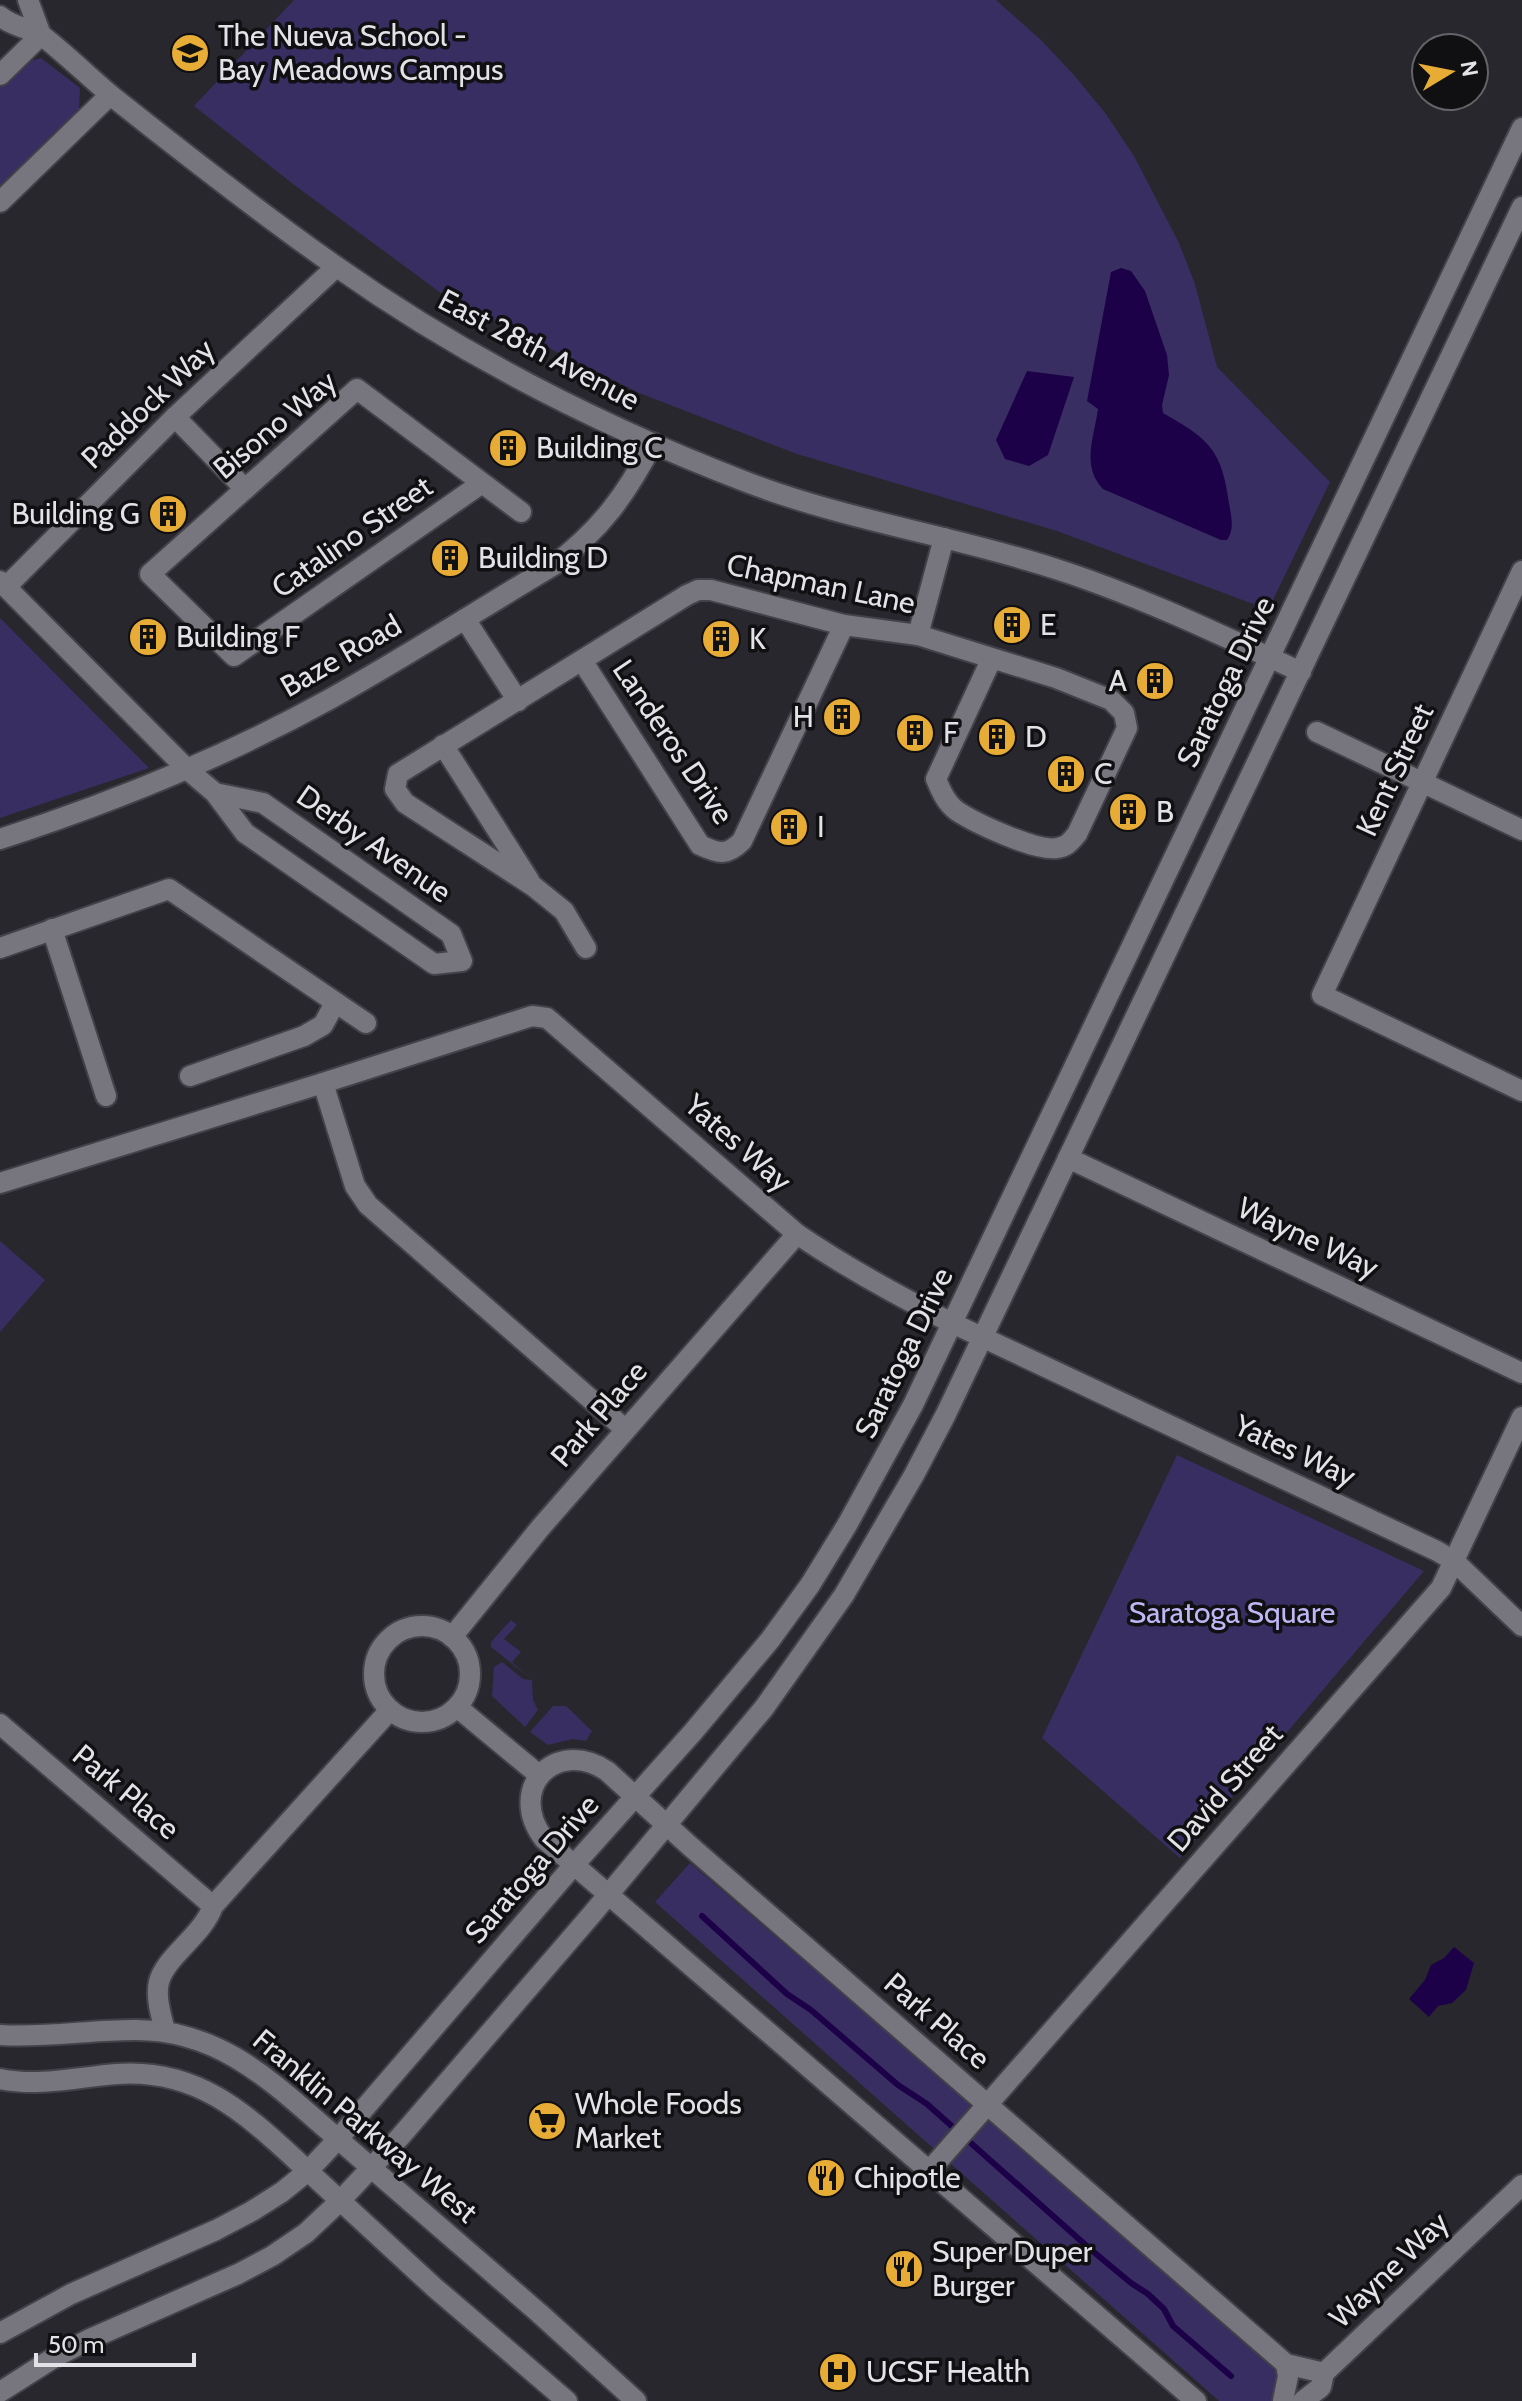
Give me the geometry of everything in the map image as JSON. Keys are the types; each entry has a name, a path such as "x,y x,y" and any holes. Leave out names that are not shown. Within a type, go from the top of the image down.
{"street":[{"name":"East 28th Avenue","path":"28,0 41,35"},
{"name":"East 28th Avenue","path":"0,16 11,25 41,35 110,95 336,267 478,355 564,401 653,443 799,501 1055,569 1196,623 1301,672"},
{"path":"0,75 41,35"},
{"path":"0,202 110,95"},
{"name":"Saratoga Drive","path":"0,2333 71,2294 216,2230 282,2192 308,2171 733,1685 810,1585 881,1467 952,1323 1522,128"},
{"name":"Saratoga Drive","path":"0,2392 90,2339 210,2287 272,2256 306,2233 340,2201 372,2168 666,1826 764,1708 844,1595 914,1475 982,1337 1522,207"},
{"name":"Paddock Way","path":"3,584 336,267"},
{"name":"Bisono Way","path":"150,574 357,389 521,512"},
{"path":"175,417 245,489"},
{"name":"Baze Road","path":"0,839 188,770 329,700 465,619 576,549 617,506 653,443"},
{"name":"Catalino Street","path":"150,574 234,656 482,483"},
{"path":"918,635 944,538"},
{"name":"Kent Street","path":"1522,571 1322,995 1522,1091"},
{"name":"Derby Avenue","path":"3,584 188,770 215,793 245,833 434,964 462,961 451,934 263,803 215,793"},
{"name":"Chapman Lane","path":"533,886 405,803 395,789 398,774 698,590 730,594 844,625 918,635 1056,678 1111,700 1124,713 1127,728 1069,845 1056,849 1033,847 955,810 943,796 936,779 991,660"},
{"path":"465,619 518,701"},
{"name":"Landeros Drive","path":"583,662 700,845 716,852 732,851 742,841 844,625"},
{"path":"1317,732 1522,830"},
{"path":"443,745 533,886 564,911 586,948"},
{"path":"0,948 169,889 366,1023"},
{"path":"52,929 106,1096"},
{"path":"190,1076 304,1036 323,1025 335,1003"},
{"name":"Yates Way","path":"323,1083 515,1021 540,1016 547,1018 797,1234 883,1289 1437,1551 1454,1561 1522,1626"},
{"path":"0,1183 323,1083 355,1186 368,1205 625,1429"},
{"name":"Wayne Way","path":"1068,1158 1522,1373"},
{"name":"Park Place","path":"452,1637 541,1527 797,1234"},
{"name":"David Street","path":"930,2170 1441,1588 1522,1417"},
{"path":"418,1626 436,1628 452,1637 464,1652 469,1671 467,1690 457,1707 442,1718 424,1722 406,1720 390,1710 379,1696 374,1678 376,1659 385,1643 399,1631 418,1626"},
{"path":"457,1707 539,1775 532,1788 529,1814 544,1839 1196,2401"},
{"path":"165,2032 158,1994 159,1980 165,1969 208,1919 213,1906 390,1710"},
{"name":"Park Place","path":"0,1724 213,1906"},
{"name":"Park Place","path":"539,1775 550,1766 580,1759 595,1763 607,1771 980,2111 1286,2364 1324,2373"},
{"name":"Franklin Parkway West","path":"0,2035 35,2037 136,2030 193,2037 220,2047 246,2063 338,2139 636,2401"},
{"path":"0,2079 54,2082 119,2074 150,2075 180,2080 206,2089 231,2104 435,2288 567,2401"},
{"name":"Wayne Way","path":"1303,2401 1321,2387 1324,2373 1522,2185"},
{"path":"1283,2401 1288,2376 1286,2364"}],"green space":[{"path":"294,0 996,0 1074,75 1106,114 1134,156 1179,243 1195,284 1217,367 1330,482 1271,604 1256,605 1057,531 797,454 639,393 445,296 293,184 194,106"},
{"path":"41,58 80,88 79,110 0,186 0,85 22,63"},
{"path":"0,618 149,768 0,818"},
{"path":"0,1241 45,1280 0,1332"},
{"name":"Saratoga Square","path":"1177,1455 1424,1571 1180,1858 1042,1738"},
{"path":"511,1620 517,1625 504,1639 521,1652 512,1662 530,1678 491,1647 491,1642"},
{"path":"502,1662 523,1679 532,1680 533,1700 538,1710 525,1727 492,1696 494,1667"},
{"path":"553,1706 566,1706 592,1731 586,1741 573,1739 548,1745 530,1732"},
{"path":"690,1863 1273,2363 1280,2388 1271,2401 1219,2401 655,1902"}],"shaded area":[{"path":"1121,268 1131,271 1145,291 1167,355 1169,375 1163,413 1202,439 1211,448 1222,470 1232,522 1227,540 1103,489 1092,471 1091,451 1098,409 1087,401 1111,272"},
{"path":"1027,371 1074,377 1048,455 1029,466 1005,459 996,440"},
{"path":"1454,1947 1474,1963 1466,1990 1452,2003 1438,2006 1429,2017 1409,1999 1425,1980 1431,1965 1444,1958"}],"waterway":[{"path":"702,1916 787,1994 811,2010 898,2085 927,2104 1089,2248 1148,2294 1164,2309 1173,2326 1231,2376"}],"place":[{"name":"The Nueva School - Bay Meadows Campus","path":"190,53"},
{"name":"Building C","path":"508,448"},
{"name":"Building G","path":"168,514"},
{"name":"Building D","path":"450,558"},
{"name":"E","path":"1012,625"},
{"name":"Building F","path":"148,637"},
{"name":"K","path":"721,639"},
{"name":"A","path":"1155,681"},
{"name":"H","path":"842,717"},
{"name":"F","path":"915,733"},
{"name":"D","path":"997,737"},
{"name":"C","path":"1066,774"},
{"name":"B","path":"1128,812"},
{"name":"I","path":"789,827"},
{"name":"Whole Foods Market","path":"547,2121"},
{"name":"Chipotle","path":"826,2178"},
{"name":"Super Duper Burger","path":"904,2269"},
{"name":"UCSF Health","path":"838,2372"}]}
